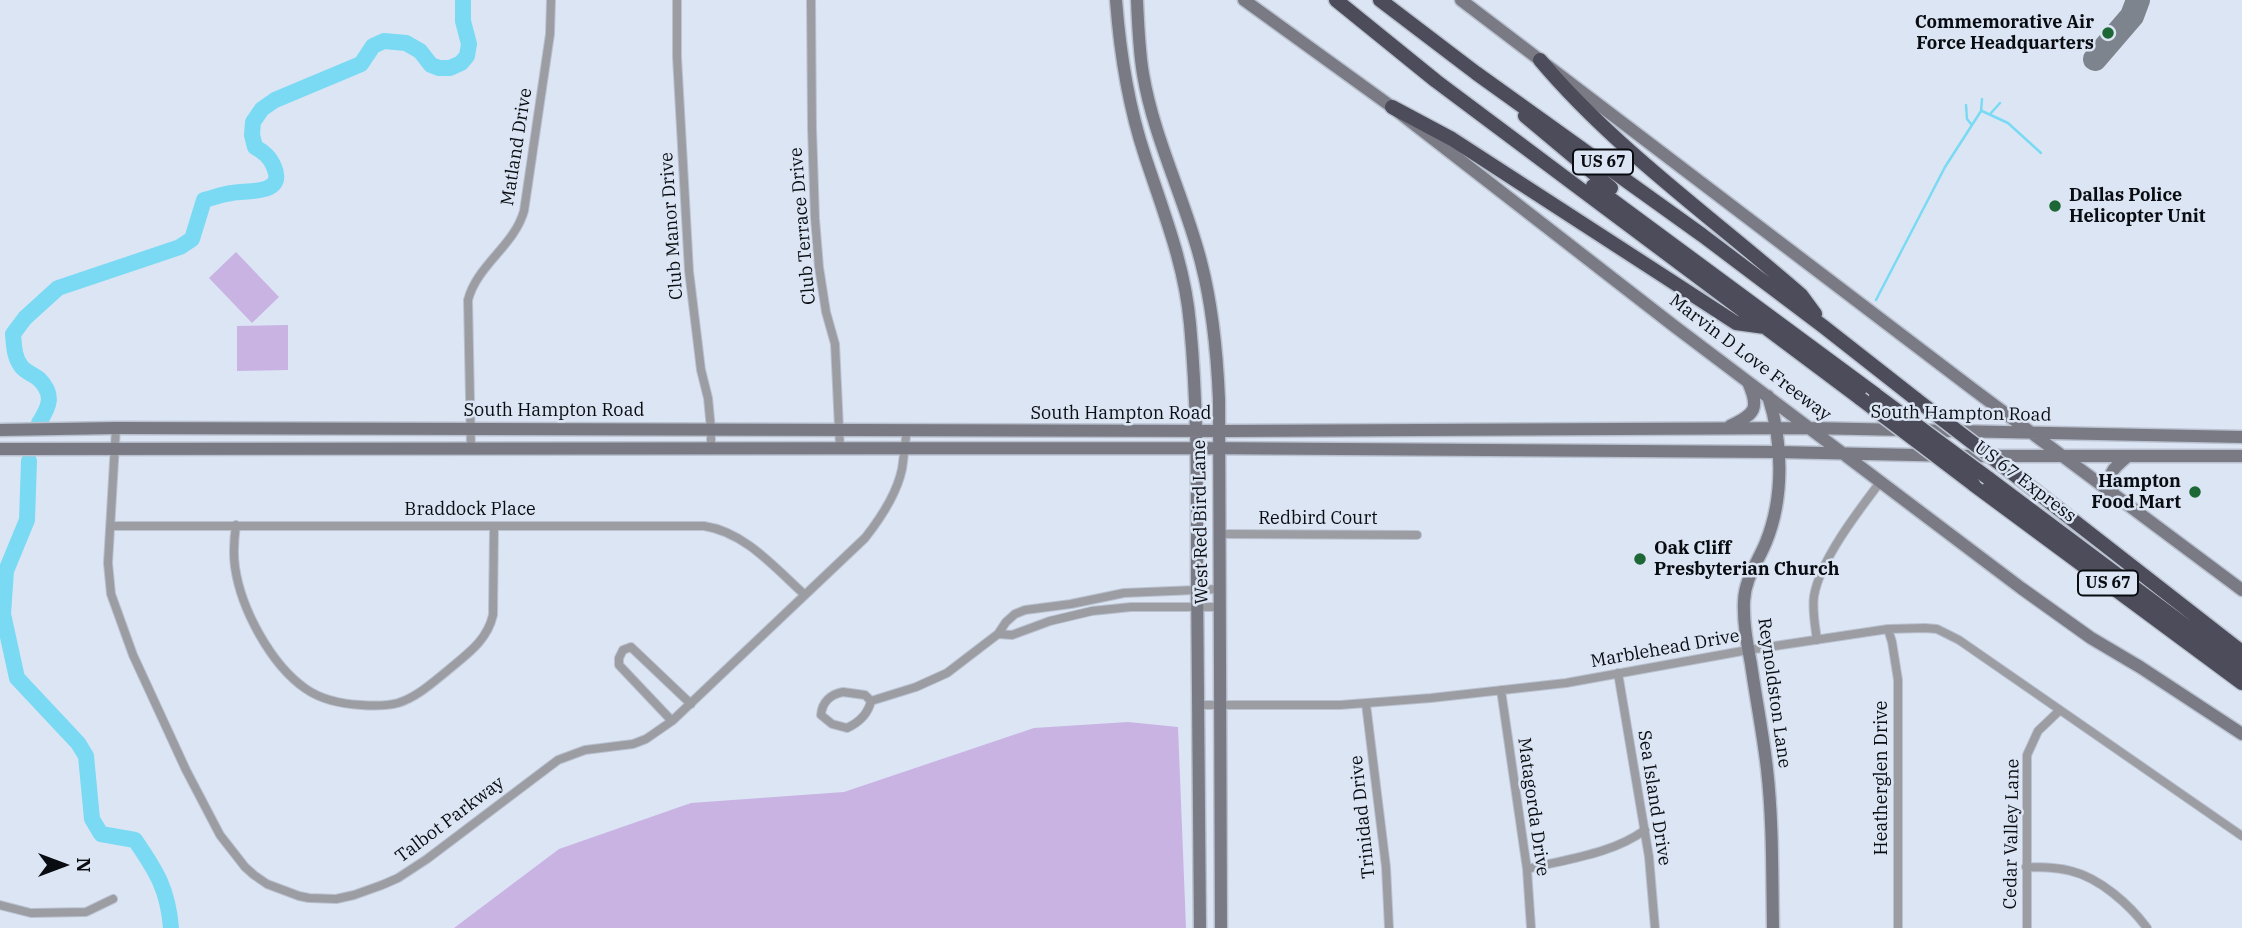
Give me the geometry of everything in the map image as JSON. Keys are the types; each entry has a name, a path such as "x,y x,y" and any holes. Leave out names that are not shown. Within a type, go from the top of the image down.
{"highway":[{"name":"Marvin D Love Freeway","path":"1336,0 1436,81 2242,683"},
{"name":"US 67","path":"1380,0 1824,327 2242,652"},
{"path":"1540,60 1570,96 1801,295 1824,327"},
{"path":"1476,73 1555,143 1785,326"},
{"path":"1436,81 1461,90 1785,326"},
{"path":"1392,107 1452,139 1736,323 1767,327"},
{"name":"US 67 Express","path":"1785,326 2242,668"}],"main road":[{"name":"West Red Bird Lane","path":"1116,0 1125,78 1144,155 1171,234 1190,324 1196,431 1200,928"},
{"name":"West Red Bird Lane","path":"1137,0 1143,75 1192,228 1209,295 1217,347 1221,928"},
{"name":"Marvin D Love Freeway","path":"1244,0 1392,107 1748,382 2021,588 2091,638 2242,734"},
{"path":"1461,0 2242,590"},
{"path":"1119,40 1139,38"},
{"path":"1171,234 1192,228"},
{"path":"1724,429 1747,418 1752,412 1755,399 1748,382"},
{"name":"Reynoldston Lane","path":"1768,396 1776,428 1778,452 1779,482 1775,517 1766,543 1748,576 1744,600 1748,650 1767,768 1773,928"},
{"name":"South Hampton Road","path":"0,430 1218,431 1810,428 2242,437"},
{"path":"586,429 586,449"},
{"path":"1487,430 1487,450"},
{"path":"1542,430 1543,451"},
{"name":"South Hampton Road","path":"0,449 1196,448 2242,456"},
{"path":"2114,495 2111,473 2128,456"},
{"path":"1199,740 1220,741"}],"street":[{"name":"Matland Drive","path":"471,450 468,300 474,286 521,220 550,34 551,0"},
{"name":"Club Manor Drive","path":"677,0 677,57 689,271 701,370 708,398 711,448"},
{"name":"Club Terrace Drive","path":"811,0 811,128 815,219 821,278 835,344 841,449"},
{"name":"Talbot Parkway","path":"116,428 108,563 111,594 132,654 186,770 220,835 245,867 267,884 299,896 336,898 354,895 390,882 427,859 558,760 585,750 633,744 657,733 673,721 876,524 887,507 901,471 907,430"},
{"path":"1817,640 1813,610 1816,585 1836,547 1881,481"},
{"path":"236,525 235,567 242,598 275,658 297,682 319,696 344,703 372,706 411,698 482,640 490,628 493,615 494,526"},
{"name":"Braddock Place","path":"112,526 704,526 735,535 805,595"},
{"name":"Redbird Court","path":"1219,534 1417,535"},
{"path":"871,701 916,687 947,673 999,634 1015,614 1131,593 1219,589"},
{"path":"1131,593 1131,607"},
{"path":"1083,602 1087,612"},
{"path":"1042,607 1050,621"},
{"path":"999,634 1012,635 1050,621 1087,612 1131,607 1220,607"},
{"name":"Marblehead Drive","path":"1198,705 1366,704 1501,690 1566,683 1748,650 1888,629 1925,628 1949,634 2242,836"},
{"name":"Heatherglen Drive","path":"1888,629 1898,680 1898,928"},
{"path":"673,721 619,665 623,650 631,647 691,704"},
{"name":"Sea Island Drive","path":"1618,673 1645,830 1655,928"},
{"name":"Matagorda Drive","path":"1501,690 1527,869 1531,928"},
{"path":"856,692 869,697 871,701 864,717 847,728 832,724 821,715 823,705 836,693 856,692"},
{"name":"Trinidad Drive","path":"1366,704 1386,867 1389,928"},
{"name":"Cedar Valley Lane","path":"2027,928 2027,755 2038,731 2060,710"},
{"path":"1527,869 1606,850 1645,830"},
{"path":"2026,867 2073,871 2091,879 2113,894 2147,928"},
{"path":"0,905 31,913 86,912 113,898"}],"shaded area":[{"path":"236,252 279,297 252,323 209,278"},
{"path":"288,325 288,370 237,371 237,326"},
{"path":"1128,722 1178,727 1186,928 454,928 559,849 691,803 844,792 1034,728"}],"waterway":[{"path":"39,423 48,406 49,396 39,379 21,366 14,347 13,334 25,318 58,288 180,247 192,239 204,200 270,187 275,182 274,167 271,160 255,147 252,135 253,122 262,109 275,100 361,64 373,46 384,41 406,43 420,51 431,65 439,68 450,68 461,63 467,56 469,44 463,21 463,0"},
{"path":"1876,300 1945,167 1981,111 1982,99"},
{"path":"1991,113 2000,103"},
{"path":"1966,105 1967,119 1971,124"},
{"path":"1982,111 2008,123 2041,153"},
{"path":"29,461 27,520 6,571 3,614 17,678 78,743 86,756 92,819 101,834 135,840 160,882 171,928"}],"taxiway":[{"path":"2095,59 2132,16 2138,0"}],"place":[{"name":"Commemorative Air Force Headquarters","path":"2108,33"},
{"name":"Dallas Police Helicopter Unit","path":"2055,206"},
{"name":"Hampton Food Mart","path":"2195,492"},
{"name":"Oak Cliff Presbyterian Church","path":"1640,559"}]}
